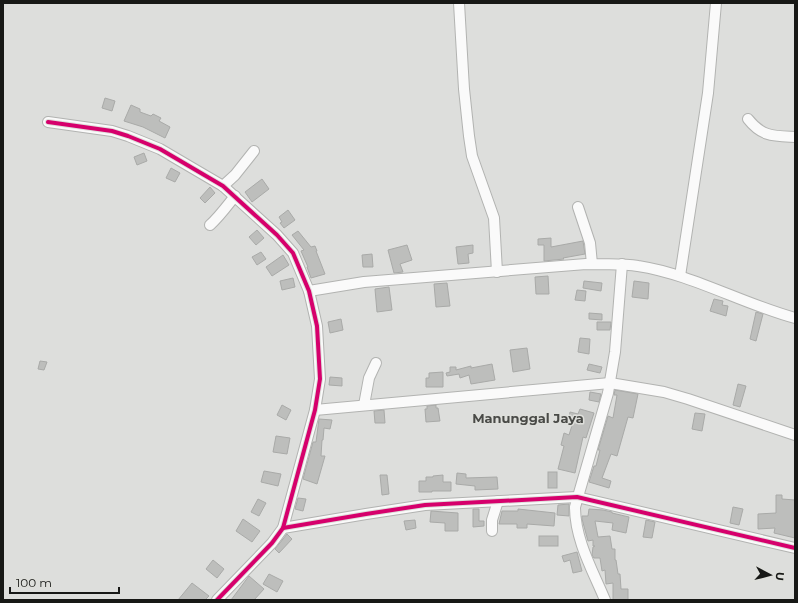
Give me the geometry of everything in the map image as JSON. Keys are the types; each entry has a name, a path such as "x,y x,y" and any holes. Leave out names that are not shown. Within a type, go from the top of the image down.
{"street":[{"path":"459,3 464,89 469,136 472,156 494,218 496,272"},
{"path":"680,276 708,93 716,3"},
{"path":"748,119 754,127 763,133 775,136 795,137"},
{"path":"48,122 101,129 128,136 160,149 223,186 287,246 299,266 309,291 317,326 320,379 315,410 283,528 272,543 217,600"},
{"path":"223,186 235,175 254,151"},
{"path":"210,225 217,219 218,214 235,196"},
{"path":"578,207 590,243 592,264"},
{"path":"309,291 364,282 592,264 622,264 639,266 680,276 795,318"},
{"path":"605,600 580,539 575,522 575,507 599,430 610,383 615,352 622,264"},
{"path":"364,405 369,378 376,364"},
{"path":"315,410 610,383 664,392 795,434"},
{"path":"283,528 366,514 426,506 577,497 795,548"},
{"path":"492,531 492,520 498,501"}],"building":[{"path":"105,98 115,101 112,111 102,108"},
{"path":"131,105 140,109 140,112 151,116 153,114 161,118 159,121 170,127 165,138 143,127 124,121"},
{"path":"144,153 147,161 137,165 134,157"},
{"path":"171,168 180,173 175,182 166,178"},
{"path":"262,179 269,189 252,202 245,192"},
{"path":"210,187 215,193 205,203 200,198"},
{"path":"288,210 295,220 284,228 280,223 282,222 279,217"},
{"path":"257,230 264,238 256,245 249,237"},
{"path":"298,231 311,247 315,246 325,274 311,278 301,251 304,250 292,235"},
{"path":"551,238 551,247 583,241 585,254 563,258 564,259 544,261 544,245 538,245 538,239"},
{"path":"407,245 412,260 400,264 403,272 394,273 388,250"},
{"path":"473,245 473,253 468,254 469,263 458,264 456,247"},
{"path":"261,252 266,259 257,265 252,257"},
{"path":"372,254 373,267 363,267 362,255"},
{"path":"283,255 289,265 272,276 266,267"},
{"path":"548,276 549,294 536,294 535,277"},
{"path":"293,278 295,287 282,290 280,281"},
{"path":"584,281 602,283 601,291 583,288"},
{"path":"634,281 649,283 648,299 632,297"},
{"path":"447,283 450,306 436,307 434,284"},
{"path":"389,287 392,310 377,312 375,289"},
{"path":"577,290 586,291 585,301 575,300"},
{"path":"714,299 723,301 722,305 728,306 726,316 710,311"},
{"path":"756,312 763,314 756,341 750,339"},
{"path":"589,313 602,314 602,320 589,319"},
{"path":"341,319 343,330 330,333 328,322"},
{"path":"597,322 611,322 610,330 597,330"},
{"path":"580,338 590,339 589,354 578,352"},
{"path":"527,348 530,369 513,372 510,350"},
{"path":"40,361 47,362 44,370 38,369"},
{"path":"492,364 495,380 471,384 469,375 460,378 459,374 447,376 446,373 450,372 450,367 456,367 456,370 471,366 471,368"},
{"path":"589,364 602,367 600,373 587,370"},
{"path":"443,372 443,387 426,387 426,378 429,378 429,373"},
{"path":"330,377 342,378 342,386 329,385"},
{"path":"738,384 746,386 740,407 733,405"},
{"path":"615,390 638,394 633,418 628,417 617,456 611,454 602,478 611,481 609,488 589,482 594,466 596,466 600,450 598,450 608,416 613,418 617,395 614,395"},
{"path":"590,392 601,394 599,402 589,400"},
{"path":"282,405 291,410 286,420 277,415"},
{"path":"436,405 436,408 438,408 440,421 426,422 425,409 427,409 427,406"},
{"path":"580,409 594,413 586,438 583,437 575,473 558,469 564,446 561,445 564,433 569,435 574,419 569,418 570,412 578,414"},
{"path":"384,410 385,423 375,423 374,411"},
{"path":"695,413 705,414 702,431 692,429"},
{"path":"319,419 332,420 330,429 324,428 321,456 325,456 317,484 303,479 313,442 316,442"},
{"path":"276,436 290,438 287,454 273,452"},
{"path":"264,471 281,474 278,486 261,482"},
{"path":"548,472 557,472 557,488 548,488"},
{"path":"457,473 466,474 466,478 497,477 498,489 475,490 475,486 456,484"},
{"path":"380,475 387,475 389,494 382,495"},
{"path":"443,475 443,482 451,482 451,491 419,492 419,481 426,481 426,477"},
{"path":"776,495 782,495 782,499 795,500 795,538 774,533 775,528 758,529 758,514 776,513"},
{"path":"298,498 306,499 303,511 295,509"},
{"path":"258,499 266,503 259,516 251,512"},
{"path":"569,504 569,516 557,515 558,505"},
{"path":"733,507 743,509 739,525 730,523"},
{"path":"473,509 479,509 479,521 484,521 484,526 473,527"},
{"path":"518,509 555,513 554,526 527,524 527,528 517,528 517,524 499,524 502,511 518,511"},
{"path":"589,509 603,510 629,517 626,533 612,530 613,523 595,521 598,537 610,536 612,549 615,549 615,560 618,574 620,574 621,589 628,589 628,600 613,600 613,583 606,584 605,570 602,571 600,558 594,558 592,555 593,547 595,546 593,546 593,540 588,541 582,519 582,516 588,516"},
{"path":"431,511 458,513 458,531 445,531 445,523 430,522"},
{"path":"243,519 260,531 252,542 236,531"},
{"path":"415,520 416,528 406,530 404,521"},
{"path":"646,520 655,522 652,538 643,537"},
{"path":"287,534 292,539 279,553 275,549"},
{"path":"539,536 558,536 558,546 539,546"},
{"path":"577,552 582,571 573,573 570,560 564,562 562,556"},
{"path":"213,560 224,569 217,578 206,569"},
{"path":"269,574 283,581 277,592 263,584"},
{"path":"249,576 264,589 254,600 231,600"},
{"path":"192,583 209,596 205,600 178,600"}],"cycle path":[{"path":"48,122 112,131 128,136 160,149 223,186 277,235 293,253 309,291 317,326 320,379 315,410 283,528 272,543 217,600"},
{"path":"283,528 425,505 577,497 795,548"}],"district":[{"name":"Manunggal Jaya","path":"528,418"}]}
